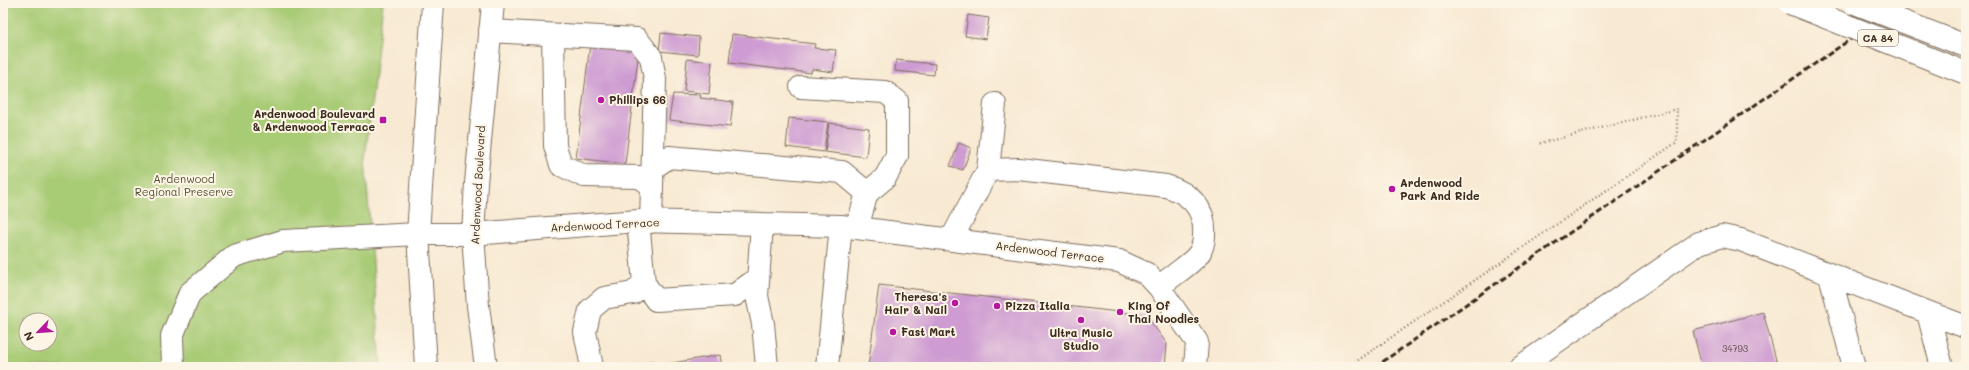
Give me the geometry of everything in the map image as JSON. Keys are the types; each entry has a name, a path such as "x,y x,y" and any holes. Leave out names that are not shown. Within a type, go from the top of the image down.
{"main road":[{"path":"426,367 418,234 433,3"},
{"name":"Ardenwood Boulevard","path":"486,367 478,306 473,234 476,183 493,3"},
{"name":"CA 84","path":"1790,3 1966,73"},
{"name":"CA 84","path":"1855,3 1966,46"},
{"path":"490,31 637,39 651,57 655,79 652,177 644,222 644,283 656,300 735,295 758,278"},
{"path":"553,35 555,146 561,165 584,176 652,177 669,157 842,172 867,193"},
{"path":"801,87 885,92 897,101 897,156 885,178 867,193 849,227 827,367"},
{"path":"951,240 988,170 995,104"},
{"path":"988,170 1019,168 1166,186 1180,190 1191,198 1200,209 1205,224 1204,240 1198,255 1159,286"},
{"name":"Ardenwood Terrace","path":"173,367 172,336 190,293 234,256 283,241 418,234 473,234 644,222 849,227 1119,261 1147,274 1159,286 1197,342 1195,367"},
{"path":"762,224 757,296 763,324 767,367"},
{"path":"1520,367 1699,243 1722,236 1741,240 1966,327"},
{"path":"1830,275 1854,367"},
{"path":"592,367 585,332 590,310 604,298 633,293 644,283"},
{"path":"1928,312 1942,367"}],"path":[{"path":"1348,367 1677,142 1677,109 1537,144"}],"green space":[{"name":"Ardenwood Regional Preserve","path":"3,3 383,3 365,159 381,367 3,367"}],"building":[{"path":"968,15 989,18 986,39 965,36"},
{"path":"661,33 699,37 698,55 659,51"},
{"path":"732,34 815,44 814,48 836,50 833,72 812,69 811,73 729,63"},
{"path":"590,44 639,50 625,164 576,158"},
{"path":"687,59 712,62 709,94 684,91"},
{"path":"896,60 935,64 934,75 895,71"},
{"path":"673,94 701,95 700,98 733,102 730,127 669,120"},
{"path":"789,118 828,122 824,152 786,147"},
{"path":"829,123 869,128 866,157 825,152"},
{"path":"959,143 971,148 963,170 950,166"},
{"path":"879,285 1146,315 1167,344 1165,367 868,367"},
{"path":"1763,312 1778,367 1702,367 1693,331"},
{"path":"720,355 722,367 636,367 636,365 654,361 654,366"}],"railway":[{"path":"1375,367 1903,3"}],"place":[{"name":"Phillips 66","path":"601,100"},
{"name":"Ardenwood Boulevard & Ardenwood Terrace","path":"383,120"},
{"name":"Ardenwood Park And Ride","path":"1392,189"},
{"name":"Theresa's Hair & Nail","path":"955,303"},
{"name":"Pizza Italia","path":"997,306"},
{"name":"King Of Thai Noodles","path":"1120,312"},
{"name":"Ultra Music Studio","path":"1081,320"},
{"name":"Fast Mart","path":"893,332"}]}
